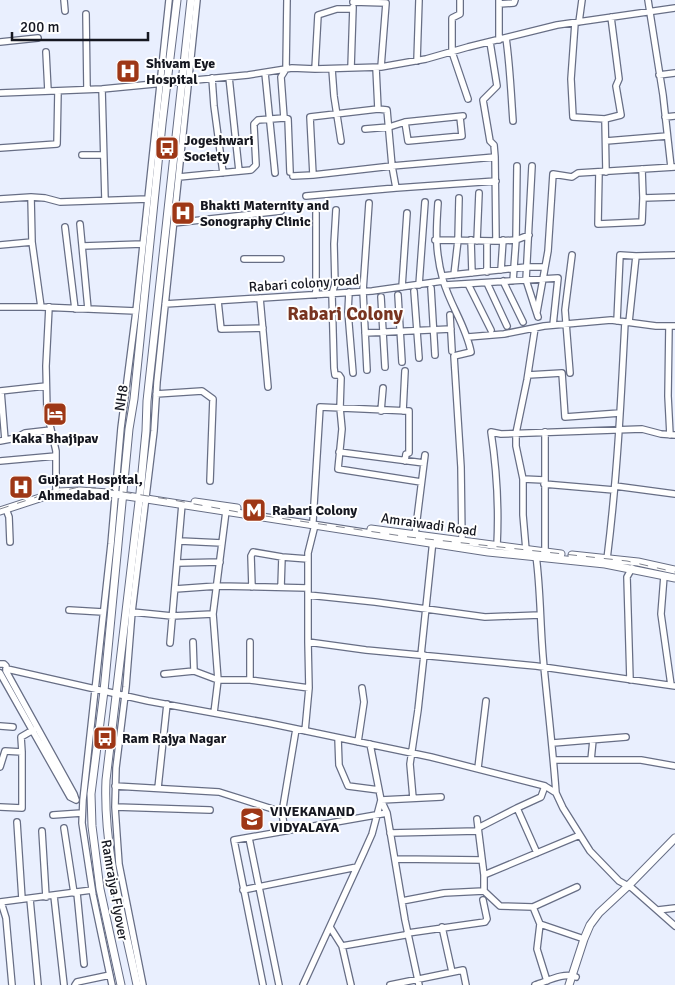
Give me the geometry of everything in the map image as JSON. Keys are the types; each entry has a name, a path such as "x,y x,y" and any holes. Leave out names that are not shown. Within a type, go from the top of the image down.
{"main road":[{"name":"NH8","path":"91,798 104,691 119,493 153,221 164,82 177,0"},
{"name":"NH8","path":"121,695 142,493 148,391 186,81 191,0"},
{"path":"2,509 56,489 80,487 119,493"},
{"path":"2,509 58,492 142,493 226,511 433,540 488,552 632,568 675,578"},
{"name":"Amraiwadi Road","path":"182,502 218,504 314,523 415,535 433,540 462,541 638,562 675,570"},
{"name":"Ramrajya Flyover","path":"121,695 106,780 105,805 118,892 137,985"},
{"name":"Ramrajya Flyover","path":"91,798 92,826 100,889 121,985"},
{"path":"574,985 574,976 584,939 590,925 599,913 630,887 675,838"},
{"path":"569,985 593,927 602,915 675,843"},
{"path":"118,892 126,904"}],"street":[{"path":"64,0 65,11"},
{"path":"112,985 92,890 82,814 103,612 119,493 121,428 164,82 169,0"},
{"path":"143,985 126,904 117,843 115,786 121,695 132,612 142,493 154,431 156,394 179,177 186,81 197,0"},
{"path":"284,118 281,77 286,69 287,0"},
{"path":"417,62 419,0"},
{"path":"460,0 460,14 452,18 452,52 468,100"},
{"path":"499,40 499,2 514,2 515,0"},
{"path":"582,0 577,22 571,79 573,117 606,119 621,115 616,86 619,79 611,17"},
{"path":"532,166 526,280 538,315 548,251 554,174 572,177 578,174 673,167 648,12 648,0"},
{"path":"315,70 318,15 353,4 386,2 379,68 378,110"},
{"path":"351,68 353,4"},
{"path":"0,94 102,89 229,77 286,69 379,68 417,62 506,38 577,22 675,8"},
{"path":"86,14 87,89"},
{"path":"0,42 38,38"},
{"path":"506,38 514,121"},
{"path":"490,42 497,86 483,100 490,141 494,145 496,241"},
{"path":"46,52 48,91"},
{"path":"332,69 341,141"},
{"path":"265,73 275,172"},
{"path":"659,75 675,73"},
{"path":"229,77 239,171"},
{"path":"212,78 223,173"},
{"path":"102,89 105,200"},
{"path":"0,148 57,144 58,91"},
{"path":"313,175 310,118 388,110 392,166 396,188"},
{"path":"365,129 389,127 405,122 461,116 462,136 408,141 405,122"},
{"path":"665,117 675,116"},
{"path":"179,177 251,170 256,165 254,124 258,120 269,118 288,119 292,174 313,175 495,157"},
{"path":"606,119 606,172"},
{"path":"606,141 667,136"},
{"path":"82,155 103,155"},
{"path":"513,281 516,240 516,166"},
{"path":"599,172 598,224 642,222 642,169"},
{"path":"306,196 496,181"},
{"path":"472,273 479,192"},
{"path":"31,197 32,242 41,307"},
{"path":"0,198 46,198 60,202 148,199"},
{"path":"454,275 458,240 459,198"},
{"path":"643,198 675,198"},
{"path":"419,284 425,202"},
{"path":"367,370 363,291 369,203"},
{"path":"438,203 436,240 444,281 468,337 471,352 454,356 461,467 462,541"},
{"path":"336,210 334,244 335,284 332,294 334,368 335,375 339,375 341,378 340,408 342,429 338,469 421,482"},
{"path":"174,223 281,211"},
{"path":"315,295 316,213"},
{"path":"402,287 407,213"},
{"path":"80,224 88,309"},
{"path":"64,226 75,308"},
{"path":"436,240 516,240 529,235"},
{"path":"501,270 504,240"},
{"path":"487,241 487,272"},
{"path":"0,245 32,242"},
{"path":"83,246 143,244"},
{"path":"570,373 565,310 572,255"},
{"path":"616,320 620,255 675,255"},
{"path":"607,559 615,488 627,322 636,256"},
{"path":"244,259 281,260"},
{"path":"444,281 454,275 526,267 545,267"},
{"path":"444,281 468,284 558,278 553,325"},
{"name":"Rabari colony road","path":"165,304 332,294 444,281"},
{"path":"487,282 507,326"},
{"path":"503,282 523,322"},
{"path":"468,284 491,330"},
{"path":"431,288 435,355"},
{"path":"414,290 419,358"},
{"path":"348,292 353,373"},
{"path":"398,295 402,362"},
{"path":"381,297 385,366"},
{"path":"260,298 268,387"},
{"path":"218,301 221,329 263,328"},
{"path":"0,307 136,311"},
{"path":"49,307 46,386 47,412 56,456 56,489"},
{"path":"450,314 452,351"},
{"path":"468,337 504,334 553,325 616,320 672,326 668,396 673,435 642,429 516,434 491,432 497,475 499,512 497,546"},
{"path":"526,550 523,515 523,479 516,446 516,434 535,328"},
{"path":"365,333 451,329"},
{"path":"403,411 405,371"},
{"path":"528,375 562,373 565,417 620,413"},
{"path":"46,386 0,391 2,440 16,438 25,433 51,430"},
{"path":"381,411 383,388"},
{"path":"156,394 202,392 213,399 210,481"},
{"path":"305,731 309,688 308,553 314,523 320,407 409,411 410,453 406,454 405,461"},
{"path":"545,432 545,552"},
{"path":"339,452 361,453 424,463"},
{"path":"415,535 425,455"},
{"path":"0,461 56,456"},
{"path":"523,479 675,494"},
{"path":"170,643 182,502"},
{"path":"2,509 9,518 10,542"},
{"path":"214,713 218,680 213,614 226,511"},
{"path":"413,798 410,764 418,710 433,540"},
{"path":"180,541 222,542"},
{"path":"252,587 251,554 256,552 282,557 308,558"},
{"path":"536,556 556,793 563,808 590,851 619,881 630,887 675,926"},
{"path":"281,588 282,557"},
{"path":"178,563 220,562"},
{"path":"630,680 627,577 632,568"},
{"path":"308,642 366,650 544,667 673,685 661,614 664,576"},
{"path":"175,589 217,586 281,588 485,617 540,615"},
{"path":"70,610 103,612"},
{"path":"132,612 172,616 213,614"},
{"path":"193,642 194,671"},
{"path":"250,642 250,680"},
{"path":"1,662 5,665 3,671 33,730 70,797 83,803"},
{"path":"3,671 411,753 545,786 556,793"},
{"path":"3,671 76,800"},
{"path":"164,674 194,671 218,680 250,680 309,688"},
{"path":"358,742 364,702 362,688"},
{"path":"478,768 486,701"},
{"path":"158,788 166,704"},
{"path":"0,726 13,727"},
{"path":"285,831 282,812 296,729"},
{"path":"0,807 22,808 21,736 33,730"},
{"path":"553,743 626,737"},
{"path":"338,738 339,765 348,786 379,790"},
{"path":"591,760 594,740"},
{"path":"370,744 381,800 387,813 418,982"},
{"path":"0,767 5,751 22,752"},
{"path":"554,760 641,760 675,766"},
{"path":"115,786 219,792 282,812"},
{"path":"390,833 478,830 541,797 545,786"},
{"path":"381,800 441,797"},
{"path":"83,803 91,798"},
{"path":"303,985 372,834 381,800"},
{"path":"115,807 210,810"},
{"path":"517,808 537,853"},
{"path":"262,985 234,840 377,813 387,813"},
{"path":"53,815 82,814"},
{"path":"477,819 484,874 484,891"},
{"path":"18,822 22,899"},
{"path":"64,828 84,964"},
{"path":"42,832 46,897"},
{"path":"484,874 580,835"},
{"path":"249,838 279,985"},
{"path":"394,859 482,860"},
{"path":"243,890 357,867"},
{"path":"402,901 444,893 484,891 500,906 532,907 577,887"},
{"path":"12,985 6,918 0,902 92,890"},
{"path":"54,896 64,985"},
{"path":"30,898 38,985"},
{"path":"342,946 442,927 450,928 486,921 483,900"},
{"path":"532,907 540,924 537,949 547,981"},
{"path":"658,910 675,908"},
{"path":"540,924 584,939"},
{"path":"330,927 342,946 350,985"},
{"path":"442,927 452,972"},
{"path":"390,985 418,982 463,970 466,985"},
{"path":"75,985 76,982 110,975"},
{"path":"535,985 559,977 574,976"}],"railway":[{"path":"0,509 46,494 80,487 98,488 238,512 409,537 627,561 675,572"}],"place":[{"name":"Shivam Eye Hospital","path":"128,71"},
{"name":"Jogeshwari Society","path":"167,148"},
{"name":"Bhakti Maternity and Sonography Clinic","path":"183,213"},
{"name":"Kaka Bhajipav","path":"55,414"},
{"name":"Gujarat Hospital, Ahmedabad","path":"21,487"},
{"name":"Rabari Colony","path":"254,510"},
{"name":"Ram Rajya Nagar","path":"105,738"},
{"name":"VIVEKANAND VIDYALAYA","path":"252,819"}],"district":[{"name":"Rabari Colony","path":"345,313"}]}
